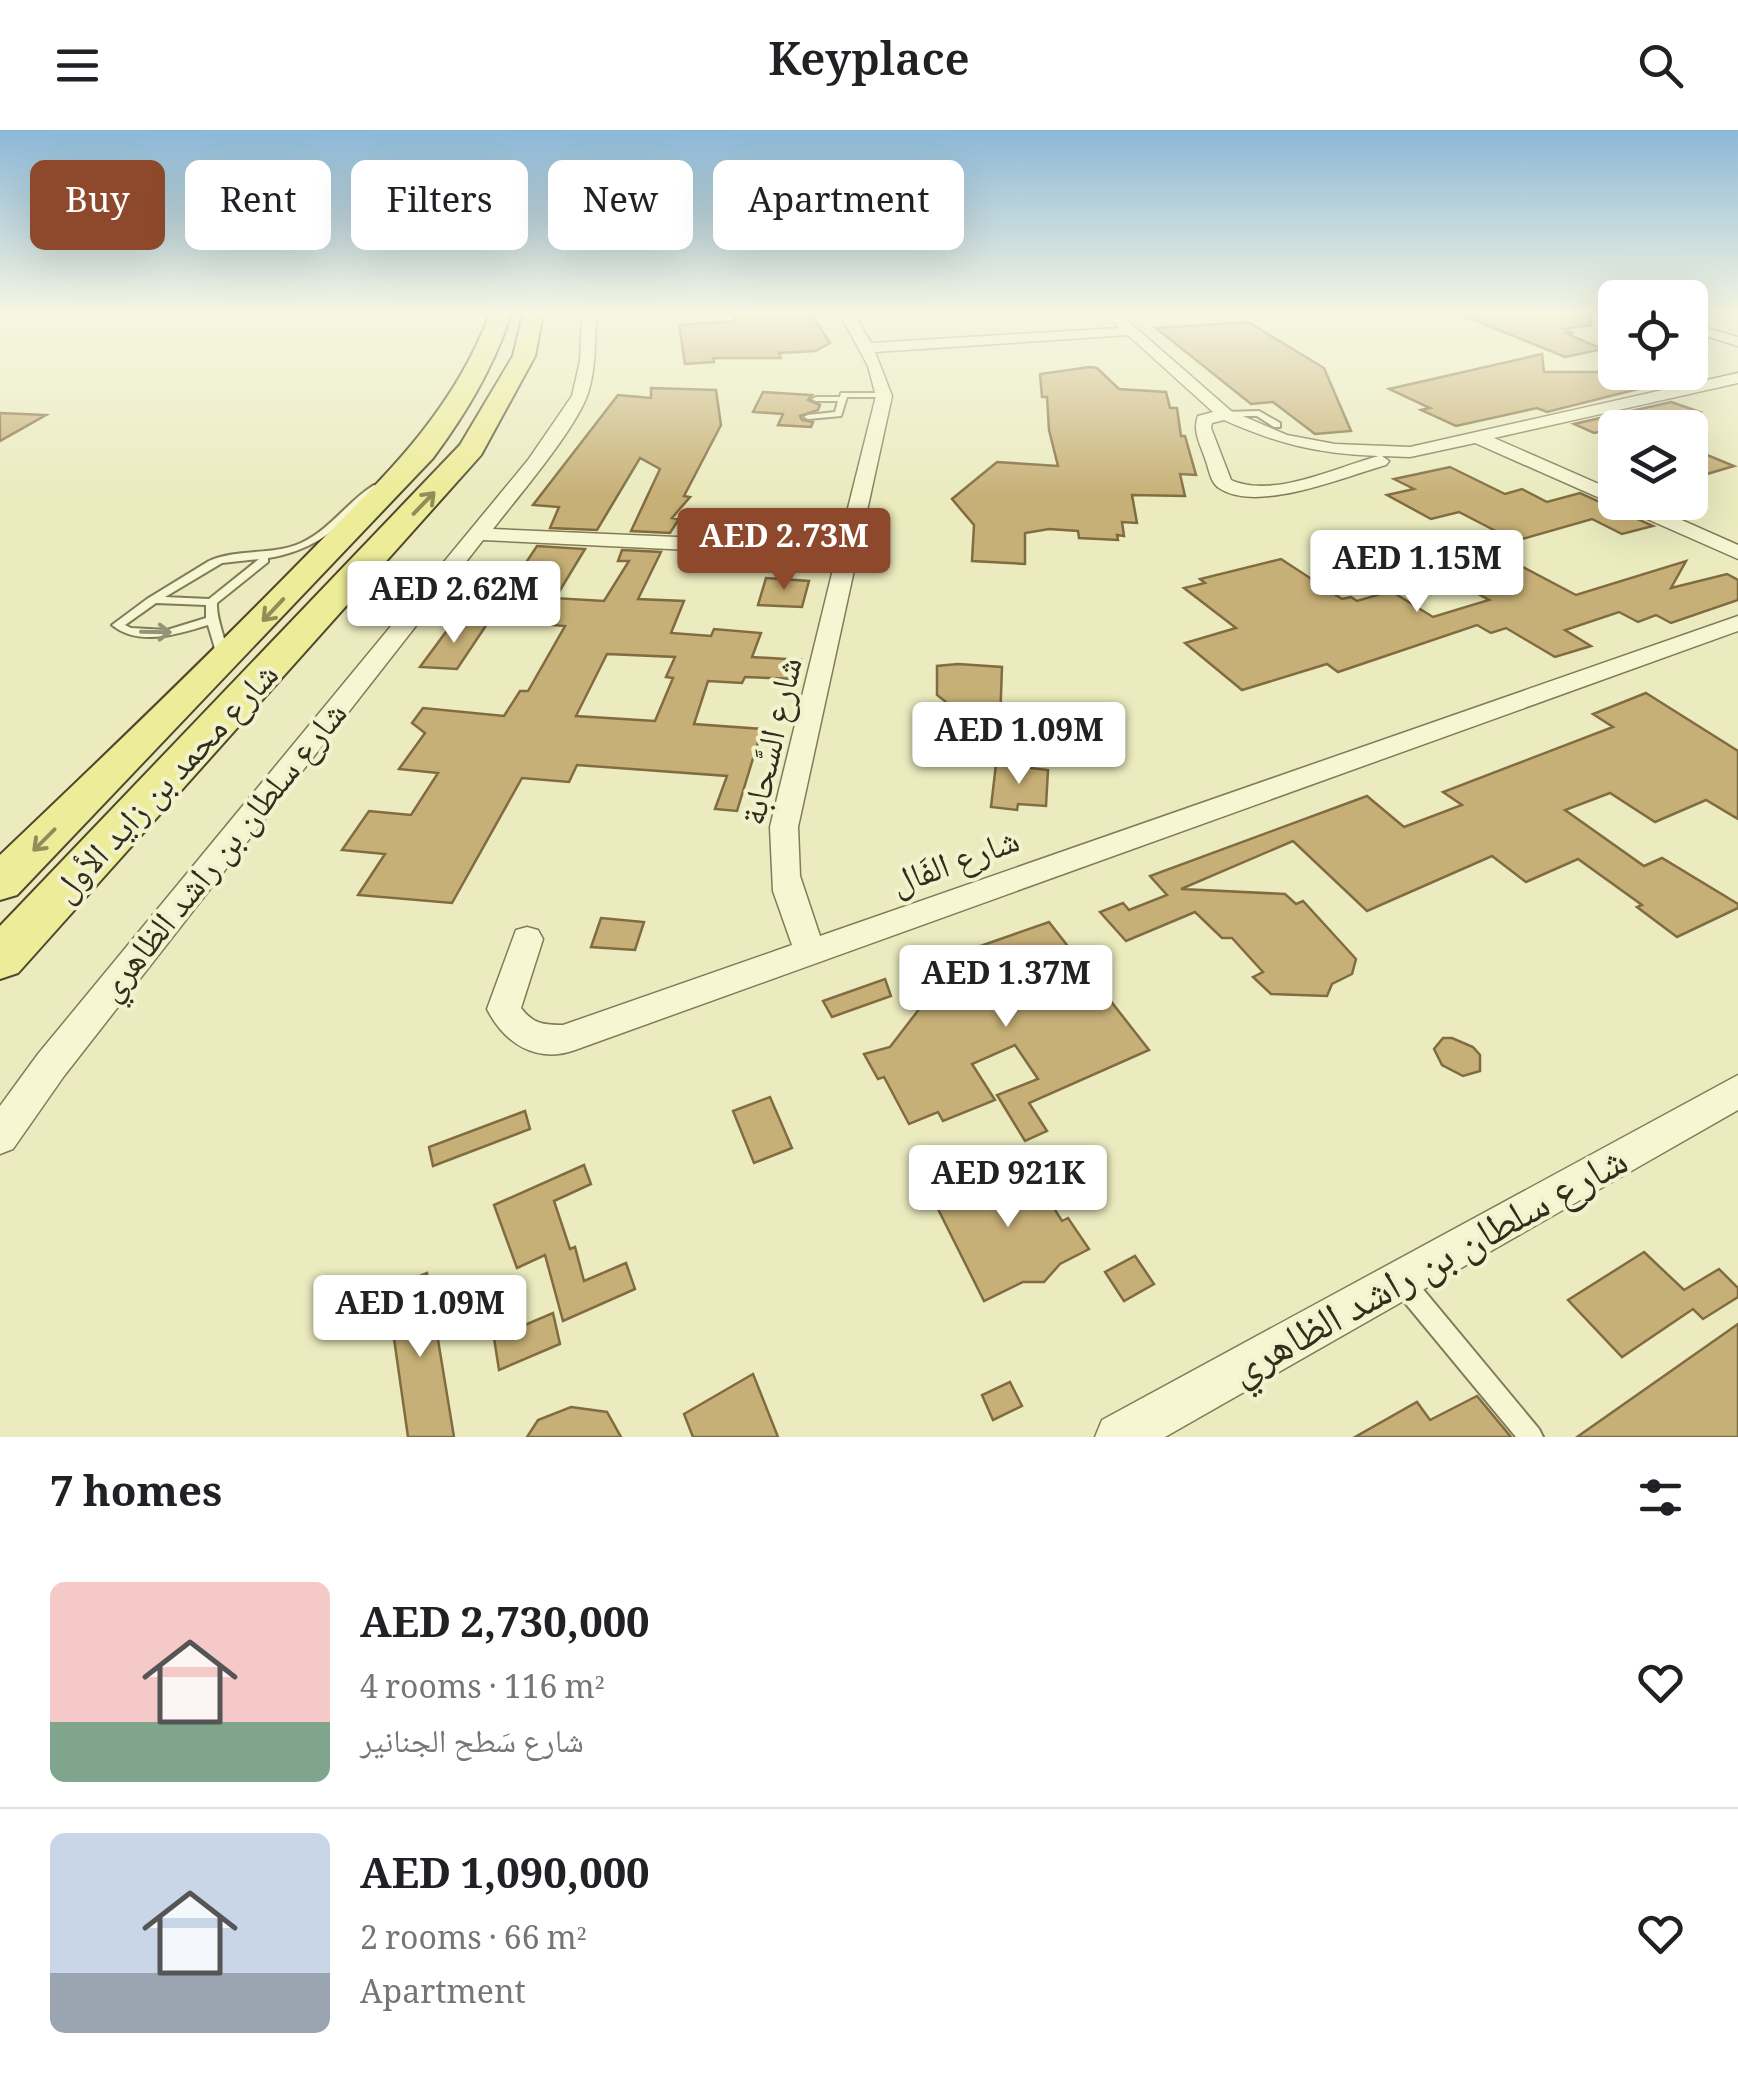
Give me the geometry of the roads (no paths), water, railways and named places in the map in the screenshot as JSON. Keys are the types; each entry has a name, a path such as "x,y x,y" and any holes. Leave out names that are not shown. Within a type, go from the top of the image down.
{"main road":[{"name":"شارع محمد بن زايد الأول","path":"0,882 222,664 430,444 479,375"},
{"name":"شارع محمد بن زايد الأول","path":"0,959 459,463 492,418 515,375"}],"street":[{"name":"شارع سلطان بن راشد الظاهري","path":"0,1137 51,1065 534,464 572,411 585,375"},
{"path":"879,375 884,395"},
{"path":"1180,375 1225,414 1260,431 1308,444 1410,452"},
{"path":"1708,385 1738,378"},
{"path":"1225,414 1204,420 1203,428 1223,484 1239,492 1271,490 1410,452 1686,390"},
{"path":"1708,390 1725,396"},
{"name":"شارع السَّحابة","path":"812,952 785,888 784,827 884,395"},
{"path":"1480,439 1598,491"},
{"path":"1664,520 1738,553"},
{"path":"474,534 850,551"},
{"name":"شارع الفَال","path":"527,939 508,986 504,1009 513,1028 535,1040 564,1040 1738,623"},
{"name":"شارع سلطان بن راشد الظاهري","path":"1119,1437 1738,1091"}],"lane":[{"path":"816,398 884,395"},
{"path":"808,417 838,414 842,398"},
{"path":"1225,414 1259,414 1277,424"},
{"path":"222,664 222,645 211,620 212,602 242,574 269,557 324,534 398,465 430,444"},
{"path":"211,620 168,633 118,628 119,622 134,611 210,563 269,557"},
{"path":"157,600 212,602"},
{"path":"1400,1280 1530,1437"}]}
